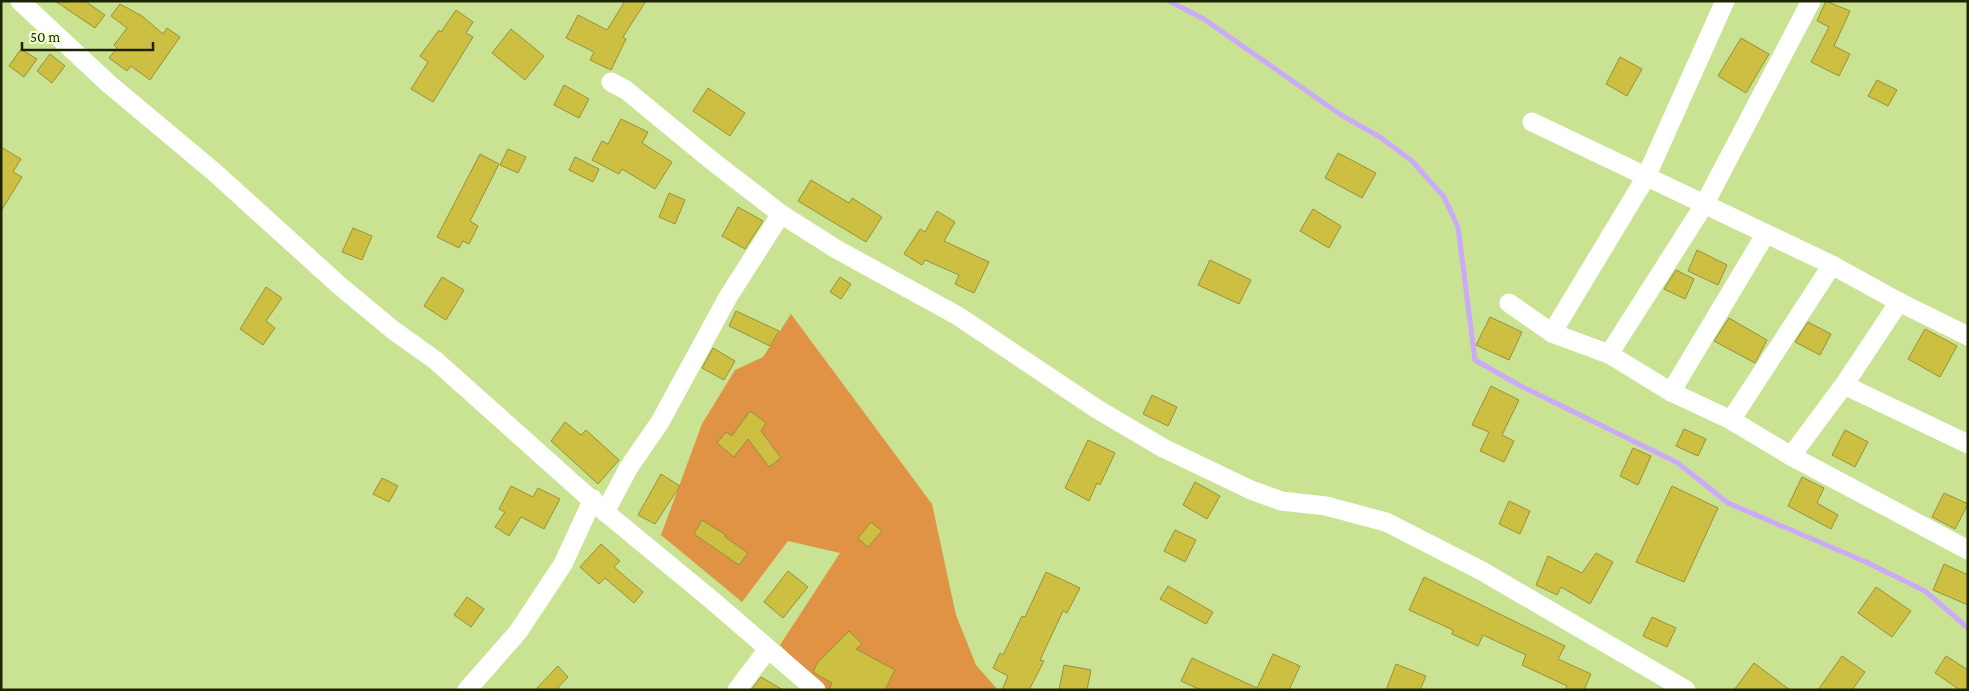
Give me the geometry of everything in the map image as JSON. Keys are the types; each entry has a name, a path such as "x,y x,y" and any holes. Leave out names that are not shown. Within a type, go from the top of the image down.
{"street":[{"path":"20,1 109,84 213,171 326,274 393,330 435,360 599,506 816,690"},
{"path":"1552,334 1646,177 1725,1"},
{"path":"1609,354 1704,205 1811,1"},
{"path":"612,82 626,90 780,214 836,249 958,316 1097,410 1185,460 1251,490 1281,501 1326,506 1386,522 1482,571 1686,690"},
{"path":"1532,122 1765,235 1832,265 1899,302 1968,336"},
{"path":"467,690 518,632 599,506 629,467 664,414 728,297 780,214"},
{"path":"1671,392 1765,235"},
{"path":"1731,420 1832,265"},
{"path":"1791,456 1844,385 1899,302"},
{"path":"1509,303 1552,334 1609,354 1671,392 1731,420 1791,456 1968,550"},
{"path":"1844,385 1968,444"},
{"path":"737,690 768,649"}],"shaded area":[{"path":"791,314 932,504 956,615 976,665 998,690 824,690 780,645 840,553 788,541 742,602 661,535 702,424 735,370 763,357"}],"building":[{"path":"55,1 85,1 105,15 95,28"},
{"path":"625,1 646,1 623,37 626,39 611,70 590,60 594,52 566,38 578,15 607,30"},
{"path":"1826,1 1850,11 1834,46 1850,54 1839,76 1811,62 1829,27 1817,21"},
{"path":"120,4 142,16 163,34 167,28 180,37 150,80 131,66 127,71 109,58 117,48 114,45 127,28 111,16"},
{"path":"456,10 473,22 466,33 473,37 433,102 411,89 428,62 420,56 439,30 441,32"},
{"path":"511,29 544,56 525,80 492,53"},
{"path":"1741,38 1769,54 1746,93 1718,76"},
{"path":"21,49 37,59 24,77 9,66"},
{"path":"50,54 65,66 52,83 37,71"},
{"path":"1620,57 1642,69 1627,96 1606,84"},
{"path":"1877,80 1897,90 1888,106 1868,96"},
{"path":"564,85 589,99 579,118 554,105"},
{"path":"708,88 745,113 730,136 693,111"},
{"path":"621,119 648,132 642,143 672,162 655,189 622,169 619,174 592,160 602,141 608,144"},
{"path":"1,147 21,159 13,172 22,177 1,211"},
{"path":"508,149 526,157 518,173 500,165"},
{"path":"1338,153 1376,173 1362,198 1325,178"},
{"path":"480,154 499,164 470,221 478,226 469,244 463,241 459,248 437,237"},
{"path":"575,157 599,169 593,182 569,170"},
{"path":"811,180 849,203 852,198 882,217 866,242 798,201"},
{"path":"669,193 685,200 675,224 659,217"},
{"path":"738,207 763,221 745,249 722,236"},
{"path":"1313,209 1341,226 1329,248 1300,231"},
{"path":"937,211 955,222 944,241 989,262 974,293 955,284 959,275 925,260 922,265 904,254 920,229 925,232"},
{"path":"353,228 372,236 362,260 342,252"},
{"path":"1697,250 1727,265 1718,285 1688,271"},
{"path":"1210,260 1251,280 1239,304 1198,285"},
{"path":"1676,270 1694,279 1685,299 1664,289"},
{"path":"442,277 464,290 446,320 424,306"},
{"path":"840,277 851,284 841,299 830,292"},
{"path":"266,287 282,298 266,321 275,328 263,345 240,329"},
{"path":"736,311 779,331 770,346 729,326"},
{"path":"1490,317 1522,332 1509,360 1476,345"},
{"path":"1729,318 1767,340 1755,363 1714,341"},
{"path":"1808,322 1831,334 1820,355 1795,342"},
{"path":"1925,329 1957,346 1940,377 1908,359"},
{"path":"713,348 735,361 724,380 702,368"},
{"path":"1491,386 1519,400 1502,435 1514,441 1504,462 1480,451 1489,432 1472,425"},
{"path":"1152,395 1177,407 1168,426 1143,414"},
{"path":"750,411 766,423 761,431 781,458 769,467 748,439 734,457 717,443 726,432 732,436"},
{"path":"565,422 581,435 586,430 619,460 598,484 551,441"},
{"path":"1684,429 1706,439 1698,456 1676,446"},
{"path":"1845,430 1868,442 1855,467 1832,455"},
{"path":"1088,440 1115,453 1100,485 1097,483 1089,501 1065,488"},
{"path":"1633,448 1651,456 1638,485 1620,476"},
{"path":"661,474 680,486 655,524 638,515"},
{"path":"1802,477 1824,488 1817,503 1838,515 1831,529 1788,506"},
{"path":"382,478 398,486 389,502 373,494"},
{"path":"1195,482 1220,496 1207,519 1183,505"},
{"path":"511,486 533,497 538,488 560,499 544,529 521,517 509,536 495,527 505,512 499,509"},
{"path":"1672,486 1718,508 1684,582 1636,562"},
{"path":"1944,493 1968,504 1955,529 1932,517"},
{"path":"1509,501 1530,511 1520,534 1499,524"},
{"path":"702,520 726,535 725,537 748,553 739,565 694,534"},
{"path":"871,522 882,531 868,547 858,538"},
{"path":"1175,530 1196,540 1185,562 1164,551"},
{"path":"601,544 620,561 614,567 643,592 634,603 605,578 599,584 580,567"},
{"path":"1596,553 1613,562 1590,604 1561,587 1557,595 1536,585 1548,556 1582,573"},
{"path":"1944,564 1968,575 1968,605 1933,590"},
{"path":"788,571 808,587 783,618 764,602"},
{"path":"1046,572 1080,588 1067,613 1063,611 1040,660 1044,661 1029,690 1002,690 1008,676 993,668 1000,653 1003,655 1022,616 1025,617"},
{"path":"1424,577 1565,646 1558,659 1591,674 1584,690 1565,690 1567,686 1522,665 1526,655 1483,635 1478,646 1452,634 1453,630 1409,610"},
{"path":"1168,586 1213,612 1206,624 1160,599"},
{"path":"1876,587 1911,611 1892,637 1858,613"},
{"path":"467,597 484,609 471,627 454,615"},
{"path":"1652,617 1676,628 1667,647 1643,636"},
{"path":"849,631 862,644 856,649 895,670 885,690 829,690 832,683 813,672 817,663"},
{"path":"1273,654 1300,666 1289,690 1201,690 1181,681 1192,658 1257,688"},
{"path":"1842,656 1865,672 1852,690 1818,690"},
{"path":"1946,656 1968,670 1968,690 1960,690 1935,673"},
{"path":"1754,663 1790,690 1734,690"},
{"path":"1396,664 1426,676 1420,690 1386,690"},
{"path":"1064,665 1091,670 1087,690 1059,690"},
{"path":"558,666 568,677 556,690 535,690"},
{"path":"761,677 783,690 751,690"}],"waterway":[{"path":"1169,1 1204,19 1341,115 1380,137 1412,161 1444,197 1458,227 1475,360 1519,385 1678,463 1728,503 1866,562 1925,591 1968,628"}]}
